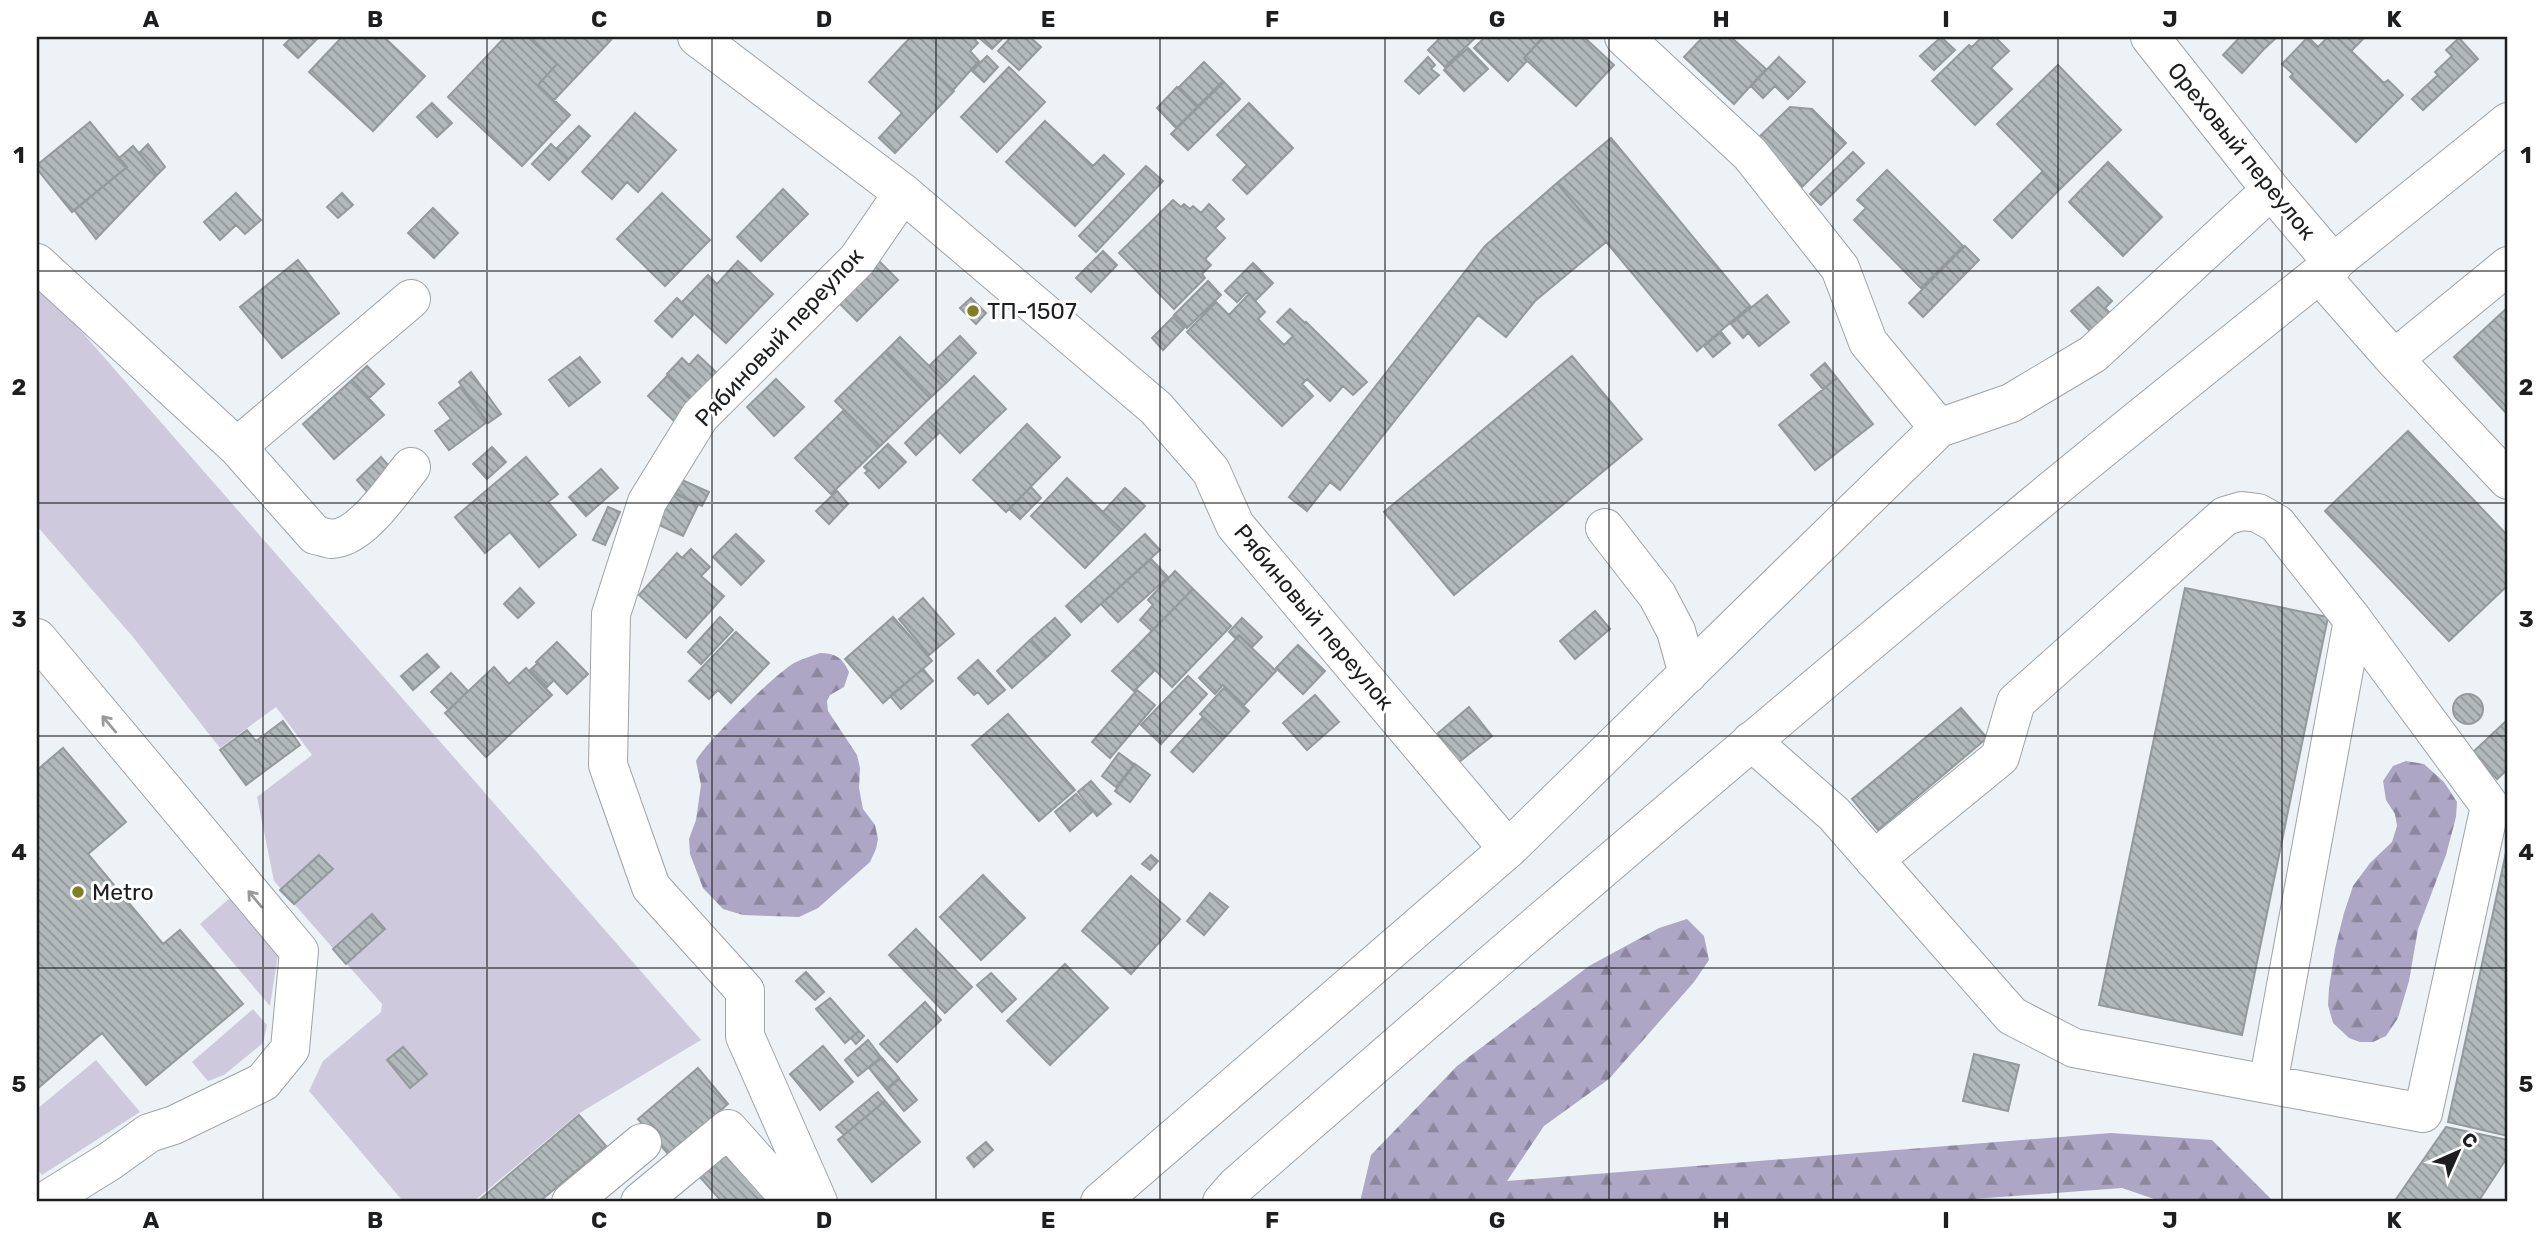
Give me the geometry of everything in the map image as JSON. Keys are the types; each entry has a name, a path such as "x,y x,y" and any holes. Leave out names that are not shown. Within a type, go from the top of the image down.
{"street":[{"name":"Рябиновый переулок","path":"697,37 903,193 1156,408 1211,471 1235,525 1508,849"},
{"path":"1625,37 1758,164 1840,268 1868,342 1939,428"},
{"name":"Ореховый переулок","path":"2150,37 2271,190 2394,359 2508,480"},
{"path":"1222,1202 1236,1186 1536,924 1751,741 2038,501 2508,122"},
{"path":"1100,1202 1508,849 1939,428 2011,403 2094,354 2271,190"},
{"name":"Рябиновый переулок","path":"818,1202 745,1035 745,991 650,887 608,765 611,614 647,502 700,416 857,260 903,193"},
{"path":"37,263 237,447 315,535 332,539 349,535 366,521 411,467"},
{"path":"2394,359 2508,266"},
{"path":"237,447 411,299"},
{"path":"1751,741 1834,814 1874,860 2012,1016 2074,1048 2423,1113 2490,806 2353,620 2277,524 2258,513 2242,511 2225,516 2016,702 2000,757 1874,860"},
{"path":"1605,528 1657,595 1676,631 1688,674"},
{"path":"2267,1084 2353,620"},
{"path":"37,638 299,951 290,1049 263,1082 174,1125 149,1133 44,1202"},
{"path":"666,1194 728,1129 793,1202"},
{"path":"571,1202 642,1143"}],"shaded area":[{"path":"37,284 54,300 701,1040 578,1114 473,1202 401,1202 309,1091 323,1061 381,1012 382,1004 274,881 257,797 312,755 276,707 220,748 133,637 37,526"},
{"path":"230,898 278,955 270,1006 200,924"},
{"path":"253,1009 267,1025 263,1043 224,1075 208,1081 192,1062"},
{"path":"96,1060 140,1112 42,1175 37,1169 37,1109"}],"green space":[{"path":"820,653 838,657 849,672 844,687 830,695 827,701 828,711 857,755 863,809 875,825 878,839 876,849 870,862 818,908 799,917 743,915 723,909 703,888 690,854 689,839 696,820 701,785 696,761 726,725 772,680 794,663"},
{"path":"2406,761 2424,764 2444,782 2457,802 2456,817 2446,855 2418,929 2409,981 2398,1018 2386,1036 2373,1042 2360,1042 2349,1038 2333,1023 2328,1005 2335,949 2353,886 2370,863 2392,842 2397,826 2395,814 2386,800 2383,781 2393,766"},
{"path":"1687,919 1704,936 1709,960 1694,982 1609,1079 1544,1126 1507,1181 2111,1133 2212,1140 2274,1202 2163,1202 2122,1188 1933,1202 1360,1202 1371,1155 1457,1066 1589,966 1659,928"}],"building":[{"path":"292,37 319,37 298,58 284,45"},
{"path":"342,37 384,37 425,76 373,131 309,72"},
{"path":"505,37 528,37 557,64 538,85 570,115 522,166 448,97"},
{"path":"534,37 608,37 611,40 554,100 538,85 557,64 531,40"},
{"path":"911,37 977,37 975,40 978,43 970,51 979,61 953,90 904,44"},
{"path":"978,37 1004,37 992,49"},
{"path":"1011,37 1030,37 1041,47 1019,70 998,51"},
{"path":"1441,37 1476,37 1445,67 1428,50"},
{"path":"1485,37 1542,38 1524,58 1527,61 1508,81 1474,48"},
{"path":"1544,37 1584,37 1614,65 1576,106 1524,58"},
{"path":"1703,37 1731,37 1766,69 1734,104 1684,57"},
{"path":"1941,37 1955,50 1934,70 1920,56"},
{"path":"1982,37 1995,37 2009,51 1991,68 2012,89 1975,125 1932,81 1969,45 1972,47"},
{"path":"2240,37 2252,37 2264,49 2242,73 2223,55"},
{"path":"2252,37 2277,37 2264,49"},
{"path":"2308,37 2318,47 2328,37 2337,37 2384,83 2388,80 2403,95 2356,142 2290,77 2293,74 2282,64"},
{"path":"2337,37 2363,37 2364,38 2351,51"},
{"path":"2459,38 2478,59 2423,110 2412,99 2438,75 2435,72 2452,56 2446,50"},
{"path":"904,44 954,91 895,153 879,138 902,113 869,82"},
{"path":"1468,48 1488,69 1464,91 1444,70"},
{"path":"987,56 998,67 984,82 972,71"},
{"path":"1428,57 1435,65 1431,69 1439,75 1419,94 1405,81"},
{"path":"1779,57 1805,82 1788,99 1775,86 1763,98 1751,86"},
{"path":"1204,62 1223,81 1198,106 1179,87"},
{"path":"2058,65 2121,130 2060,189 1997,124"},
{"path":"1009,67 1045,102 997,152 961,117"},
{"path":"1224,82 1240,99 1188,150 1171,134"},
{"path":"1177,87 1197,107 1176,128 1157,108"},
{"path":"432,103 452,123 437,137 417,117"},
{"path":"1249,103 1293,148 1247,194 1233,180 1247,165 1217,135"},
{"path":"1790,107 1812,109 1846,143 1802,187 1756,140"},
{"path":"635,113 676,150 638,192 627,182 612,199 582,172"},
{"path":"1045,121 1093,166 1104,155 1124,174 1075,226 1006,162"},
{"path":"90,122 127,167 72,212 37,169 37,165"},
{"path":"579,126 590,136 568,160 556,149"},
{"path":"1611,138 1750,306 1697,351 1557,183"},
{"path":"148,144 165,167 157,175 139,153"},
{"path":"551,144 568,160 549,180 532,164"},
{"path":"133,146 157,175 96,239 74,210 127,167 119,158"},
{"path":"1853,152 1864,163 1821,205 1810,194"},
{"path":"2108,162 2162,217 2123,256 2069,202"},
{"path":"1146,166 1163,181 1096,252 1079,236"},
{"path":"1887,170 1963,246 1921,288 1854,220 1866,208 1857,200"},
{"path":"2042,172 2060,189 2012,238 1994,220"},
{"path":"1557,183 1606,242 1535,301 1506,337 1478,315 1340,490 1330,482 1307,511 1289,497 1485,246"},
{"path":"783,189 808,214 761,261 737,237"},
{"path":"236,193 261,220 245,234 236,225 220,240 204,222"},
{"path":"342,193 353,205 338,218 327,207"},
{"path":"662,193 710,240 665,286 617,239"},
{"path":"1173,200 1181,207 1184,204 1190,209 1193,206 1201,213 1209,204 1224,219 1215,228 1225,238 1205,259 1211,265 1202,274 1205,278 1174,309 1119,253"},
{"path":"433,208 458,233 434,258 408,233"},
{"path":"1965,246 1979,260 1923,317 1909,303"},
{"path":"1103,251 1117,265 1091,292 1076,278"},
{"path":"298,260 339,313 282,358 240,307"},
{"path":"738,261 773,294 726,343 682,302 708,275 717,284"},
{"path":"879,261 898,280 857,321 839,303"},
{"path":"1253,263 1273,283 1255,301 1247,292 1237,302 1225,291"},
{"path":"1208,281 1221,295 1187,328 1174,315"},
{"path":"2098,287 2112,301 2105,308 2111,314 2091,332 2071,311"},
{"path":"1249,294 1265,312 1258,319 1284,345 1293,336 1277,322 1290,309 1367,382 1353,395 1343,386 1330,401 1307,379 1302,384 1313,396 1282,426 1187,332 1216,302 1229,315"},
{"path":"1767,295 1789,322 1759,346 1737,319"},
{"path":"677,298 694,314 672,337 655,321"},
{"name":"ТП-1507","path":"971,298 986,313 976,324 960,308"},
{"path":"2508,307 2508,415 2454,357"},
{"path":"1173,317 1184,328 1163,350 1152,338"},
{"path":"1737,319 1748,333 1743,338 1731,324"},
{"path":"1721,332 1730,343 1713,357 1704,346"},
{"path":"960,336 976,353 946,383 929,366"},
{"path":"900,337 946,383 930,398 885,352"},
{"path":"885,352 930,398 880,446 835,401"},
{"path":"698,355 719,375 695,401 667,374 682,358 689,365"},
{"path":"1572,356 1642,439 1454,595 1384,512"},
{"path":"580,357 600,382 569,406 549,380"},
{"path":"1825,363 1837,378 1823,389 1811,375"},
{"path":"367,366 384,384 369,398 352,380"},
{"path":"471,372 501,414 488,423 459,382"},
{"path":"667,376 693,402 675,422 648,396"},
{"path":"974,376 1006,409 960,453 928,420"},
{"path":"1837,378 1873,424 1815,470 1779,425"},
{"path":"776,379 804,407 774,436 747,407"},
{"path":"352,380 384,415 334,459 303,424"},
{"path":"460,387 487,422 449,450 435,431 451,419 439,403"},
{"path":"844,410 880,446 831,494 795,458"},
{"path":"928,420 940,432 916,455 905,443"},
{"path":"1027,424 1060,457 1006,512 973,480"},
{"path":"2408,431 2508,536 2508,585 2449,641 2325,511"},
{"path":"888,444 906,462 879,488 865,473 868,471 864,467"},
{"path":"492,447 506,462 487,479 473,464"},
{"path":"381,457 394,472 370,495 357,480"},
{"path":"526,457 558,494 548,502 576,535 539,567 510,532 485,553 455,517"},
{"path":"601,469 618,488 586,516 569,497"},
{"path":"1067,478 1122,530 1085,568 1031,516"},
{"path":"682,480 709,492 702,506 676,493"},
{"path":"1031,487 1041,498 1020,519 1009,509"},
{"path":"1125,488 1145,506 1122,530 1103,512"},
{"path":"837,491 848,504 829,524 816,511"},
{"path":"672,492 698,505 683,536 657,524"},
{"path":"608,507 620,512 605,545 593,540"},
{"path":"736,534 764,561 741,585 713,557"},
{"path":"1145,534 1160,550 1081,622 1066,606"},
{"path":"691,549 710,567 701,576 724,596 686,638 639,595 677,553 682,558"},
{"path":"1151,559 1168,577 1118,622 1101,604"},
{"path":"1175,571 1193,589 1152,631 1140,620 1153,605 1148,600"},
{"path":"520,588 534,603 518,618 504,604"},
{"path":"2185,588 2328,617 2242,1035 2099,1005"},
{"path":"1193,589 1231,626 1172,687 1134,649"},
{"path":"923,598 954,634 929,655 899,619"},
{"path":"1595,611 1610,629 1575,659 1560,641"},
{"path":"720,617 733,630 701,664 688,652"},
{"path":"893,617 932,661 883,703 845,659"},
{"path":"1055,618 1070,635 1047,657 1031,639"},
{"path":"1242,618 1262,637 1252,647 1239,635 1235,638 1229,632"},
{"path":"736,632 769,663 731,703 718,690 709,699 689,681"},
{"path":"1239,636 1276,671 1244,705 1223,685 1215,694 1199,678"},
{"path":"1030,640 1046,658 1012,688 997,671"},
{"path":"557,642 588,674 567,694 536,662"},
{"path":"1298,645 1325,671 1303,694 1276,668"},
{"path":"1134,649 1155,670 1134,691 1112,671"},
{"path":"427,654 439,667 413,690 401,676"},
{"path":"978,660 1005,690 988,704 978,692 974,695 958,678"},
{"path":"538,663 554,680 547,687 530,670"},
{"path":"494,667 509,684 526,668 552,695 486,757 445,713"},
{"path":"923,669 933,681 901,709 890,696"},
{"path":"451,673 468,691 449,710 431,692"},
{"path":"1188,676 1207,694 1161,744 1141,725"},
{"path":"1224,688 1249,711 1225,737 1200,714"},
{"path":"1137,690 1155,705 1110,758 1092,742"},
{"path":"2468,694 2479,698 2483,709 2479,720 2468,724 2457,720 2453,709 2457,698"},
{"path":"1315,695 1339,722 1307,750 1283,723"},
{"path":"1469,707 1492,736 1454,766 1431,739"},
{"path":"1961,708 1987,738 1878,830 1852,799"},
{"path":"1008,714 1075,790 1039,821 972,745"},
{"path":"1203,717 1225,737 1193,772 1171,752"},
{"path":"283,721 300,745 246,785 220,750 247,730 256,741"},
{"path":"2506,721 2508,769 2497,779 2472,753"},
{"name":"Metro","path":"63,748 126,822 88,854 163,944 180,930 243,1004 146,1085 102,1033 37,1089 37,770"},
{"path":"1119,753 1134,764 1116,787 1102,776"},
{"path":"1135,764 1150,775 1130,802 1115,791"},
{"path":"1091,781 1111,804 1097,816 1078,792"},
{"path":"1076,794 1092,812 1070,831 1055,812"},
{"path":"2508,843 2508,1136 2448,1122"},
{"path":"319,855 333,869 294,904 280,890"},
{"path":"1151,855 1158,861 1150,870 1142,864"},
{"path":"983,875 1025,918 981,960 940,917"},
{"path":"1131,876 1180,919 1131,974 1082,931"},
{"path":"1210,893 1228,907 1204,935 1187,921"},
{"path":"372,914 385,929 346,964 333,949"},
{"path":"916,929 972,987 945,1013 889,955"},
{"path":"1065,964 1108,1008 1050,1065 1007,1021"},
{"path":"806,972 824,992 815,1000 796,981"},
{"path":"991,973 1016,999 1002,1012 977,985"},
{"path":"830,998 859,1031 845,1043 816,1009"},
{"path":"925,1002 941,1020 897,1062 880,1044"},
{"path":"859,1031 864,1036 856,1044 851,1038"},
{"path":"868,1040 881,1057 858,1076 845,1060"},
{"path":"823,1046 853,1082 820,1110 790,1074"},
{"path":"403,1047 427,1074 410,1088 387,1060"},
{"path":"1974,1054 2019,1065 2008,1111 1963,1101"},
{"path":"882,1058 899,1078 886,1089 869,1068"},
{"path":"698,1068 728,1104 669,1155 638,1119"},
{"path":"899,1079 917,1100 904,1111 887,1090"},
{"path":"878,1092 885,1101 844,1135 836,1127"},
{"path":"885,1101 920,1142 872,1182 838,1140"},
{"path":"579,1115 606,1146 539,1202 477,1202"},
{"path":"2446,1127 2508,1140 2508,1156 2478,1202 2394,1202"},
{"path":"986,1142 993,1150 974,1167 967,1158"},
{"path":"728,1152 773,1202 722,1202 700,1177"}],"place":[{"name":"ТП-1507","path":"973,311"},
{"name":"Metro","path":"78,892"}]}
